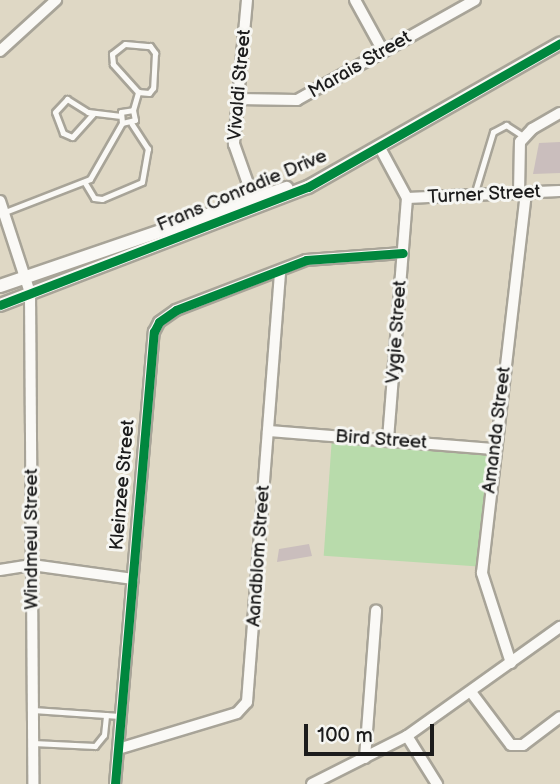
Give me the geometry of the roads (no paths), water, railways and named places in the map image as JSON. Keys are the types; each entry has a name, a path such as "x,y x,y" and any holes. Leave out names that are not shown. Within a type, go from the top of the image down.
{"street":[{"path":"0,51 56,0"},
{"name":"Vivaldi Street","path":"247,0 235,153 255,203"},
{"path":"355,0 383,51"},
{"name":"Marais Street","path":"238,99 297,100 475,0"},
{"name":"Frans Conradie Drive","path":"0,305 340,169 560,43"},
{"path":"523,136 560,113"},
{"name":"Amanda Street","path":"511,663 482,573 523,193 517,150 523,136"},
{"path":"379,146 407,198"},
{"name":"Turner Street","path":"407,198 560,191"},
{"name":"Vygie Street","path":"388,441 407,198"},
{"name":"Frans Conradie Drive","path":"0,286 27,274 255,203"},
{"name":"Windmeul Street","path":"2,209 27,274 30,293 33,784"},
{"name":"Kleinzee Street","path":"115,784 154,332 169,313 315,257 403,253"},
{"name":"Aandblom Street","path":"118,749 237,713 247,702 280,271"},
{"name":"Bird Street","path":"268,431 494,449"},
{"path":"0,570 32,565 132,579"},
{"path":"365,758 376,610"},
{"path":"312,784 407,736 560,627"},
{"path":"471,692 511,745 523,745 560,717"},
{"path":"407,736 438,784"}],"lane":[{"path":"125,44 150,46 155,53 153,88 138,92 111,60 125,44"},
{"path":"85,183 94,198 102,199 142,182 148,149 132,124 138,92"},
{"path":"93,114 72,137 63,133 55,112 67,99 93,114 119,116"},
{"path":"119,116 124,109 133,110"},
{"path":"119,116 122,123"},
{"path":"122,123 132,124"},
{"path":"2,209 85,183 95,173 122,123"},
{"path":"474,195 493,132 506,125 523,136"},
{"path":"33,710 121,716"},
{"path":"33,743 94,746 104,735 106,715"}]}
